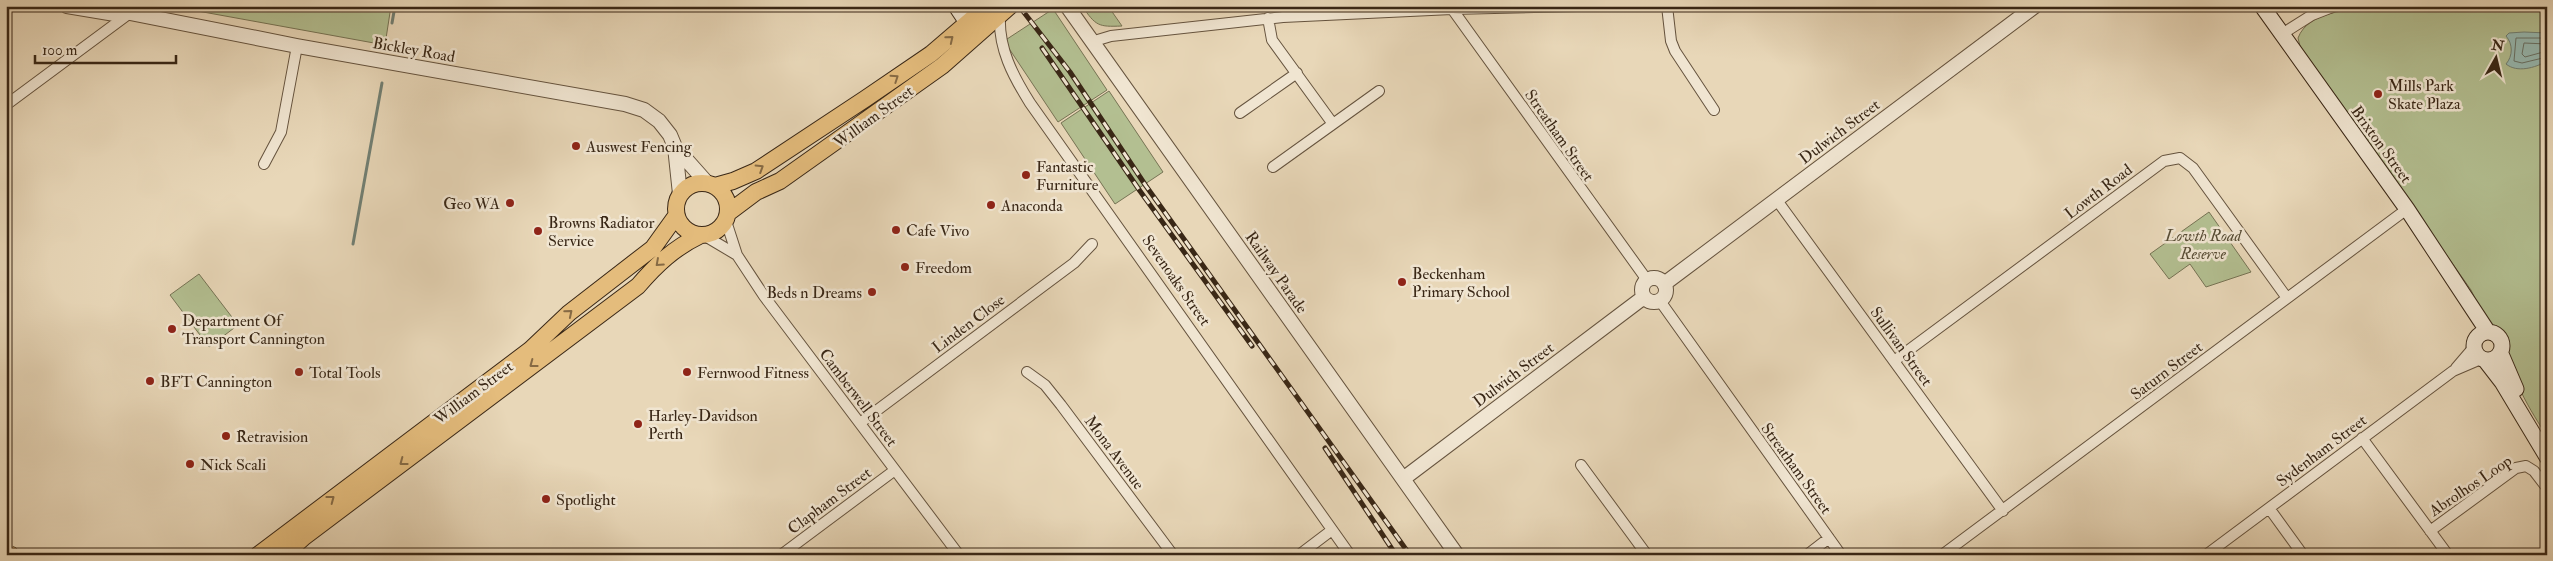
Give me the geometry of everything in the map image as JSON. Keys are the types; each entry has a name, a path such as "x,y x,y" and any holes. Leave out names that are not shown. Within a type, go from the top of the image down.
{"main road":[{"path":"956,6 978,28"},
{"name":"Brixton Street","path":"2262,6 2408,209 2488,332 2500,338 2503,346 2501,354 2518,392 2547,444"},
{"name":"William Street","path":"727,217 745,199 780,181 942,66 978,28 991,9"},
{"name":"William Street","path":"711,185 733,181 756,171 923,59 978,28"},
{"path":"690,185 711,185 726,199 727,217 714,233 702,236 683,228 676,216 675,205 680,194 690,185"},
{"name":"William Street","path":"258,555 530,350 569,313 653,248 676,216"},
{"name":"William Street","path":"284,555 304,537 638,286 655,266 679,246 702,236"},
{"name":"Brixton Street","path":"2469,304 2478,352"},
{"path":"2488,332 2480,335 2478,352 2502,382 2547,457"},
{"path":"2478,352 2494,360 2501,354"}],"street":[{"name":"Bickley Road","path":"66,6 90,8 115,14 130,12"},
{"name":"Bickley Road","path":"114,6 130,12 297,46 625,104 644,110 659,121 670,134 675,147 680,194"},
{"path":"1283,6 1283,17"},
{"path":"1091,42 1110,36 1268,18 1451,8 1577,6"},
{"path":"1667,6 1673,46 1714,110"},
{"name":"Dulwich Street","path":"1664,284 2035,6"},
{"path":"2282,34 2312,15 2335,6"},
{"name":"Railway Parade","path":"1067,8 1456,555"},
{"name":"Streatham Street","path":"1451,8 1647,280"},
{"name":"Sevenoaks Street","path":"991,9 1001,34 1012,73 1030,103 1350,555"},
{"path":"6,105 130,12"},
{"path":"1268,18 1272,40 1333,124"},
{"path":"264,164 281,132 297,46"},
{"path":"1240,113 1297,74"},
{"path":"1273,167 1379,91"},
{"name":"Bickley Road","path":"675,147 711,185"},
{"name":"Lowth Road","path":"1894,361 2164,161 2180,158 2193,168 2287,298"},
{"name":"Sullivan Street","path":"1776,199 2003,511"},
{"name":"Saturn Street","path":"1942,555 2408,209"},
{"name":"Camberwell Street","path":"727,217 737,255 959,555"},
{"name":"Camberwell Street","path":"702,236 737,255"},
{"name":"Linden Close","path":"860,423 1074,263 1092,244"},
{"path":"1654,278 1664,284 1666,292 1660,301 1650,301 1644,297 1642,287 1647,280 1654,278"},
{"name":"Dulwich Street","path":"1403,479 1644,297"},
{"name":"Streatham Street","path":"1660,301 1841,555"},
{"name":"Sydenham Street","path":"2206,555 2478,352"},
{"name":"Mona Avenue","path":"1027,372 1045,385 1062,405 1173,555"},
{"name":"Abrolhos Loop","path":"2362,438 2448,555"},
{"path":"1581,464 1647,555"},
{"name":"Abrolhos Loop","path":"2430,531 2516,468 2526,466 2530,468 2547,488"},
{"name":"Clapham Street","path":"780,555 895,470"},
{"path":"2269,508 2303,555"},
{"path":"1299,555 1332,530"},
{"path":"1807,555 1829,538"}],"green space":[{"path":"170,6 391,6 385,45"},
{"path":"1082,6 1108,6 1122,26 1098,24"},
{"path":"1053,9 1107,90 1058,122 1004,41"},
{"path":"2354,9 2547,9 2547,436 2534,416 2515,378 2511,366 2509,343 2497,326 2492,326 2483,315 2471,290 2300,46 2298,38 2303,29 2320,17"},
{"path":"1109,91 1163,172 1115,204 1061,123"},
{"name":"Lowth Road Reserve","path":"2209,212 2251,272 2206,287 2190,264 2169,279 2150,254"},
{"path":"199,274 238,325 209,347 170,295"}],"water":[{"path":"2509,33 2547,33 2547,61 2537,66 2521,69 2510,67 2506,64 2511,50 2506,36"}],"waterway":[{"path":"392,23 395,6"},
{"path":"353,244 382,83"}],"railway":[{"path":"1019,6 1070,72 1146,186 1410,555"},
{"path":"1042,48 1140,191 1252,346"},
{"path":"1325,448 1396,555"}],"place":[{"name":"Mills Park Skate Plaza","path":"2378,94"},
{"name":"Auswest Fencing","path":"576,146"},
{"name":"Fantastic Furniture","path":"1026,175"},
{"name":"Geo WA","path":"510,203"},
{"name":"Anaconda","path":"991,205"},
{"name":"Cafe Vivo","path":"896,230"},
{"name":"Browns Radiator Service","path":"538,231"},
{"name":"Freedom","path":"905,267"},
{"name":"Beckenham Primary School","path":"1402,282"},
{"name":"Beds n Dreams","path":"872,292"},
{"name":"Department Of Transport Cannington","path":"172,329"},
{"name":"Total Tools","path":"299,372"},
{"name":"Fernwood Fitness","path":"687,372"},
{"name":"BFT Cannington","path":"150,381"},
{"name":"Harley-Davidson Perth","path":"638,424"},
{"name":"Retravision","path":"226,436"},
{"name":"Nick Scali","path":"190,464"},
{"name":"Spotlight","path":"546,499"}]}
